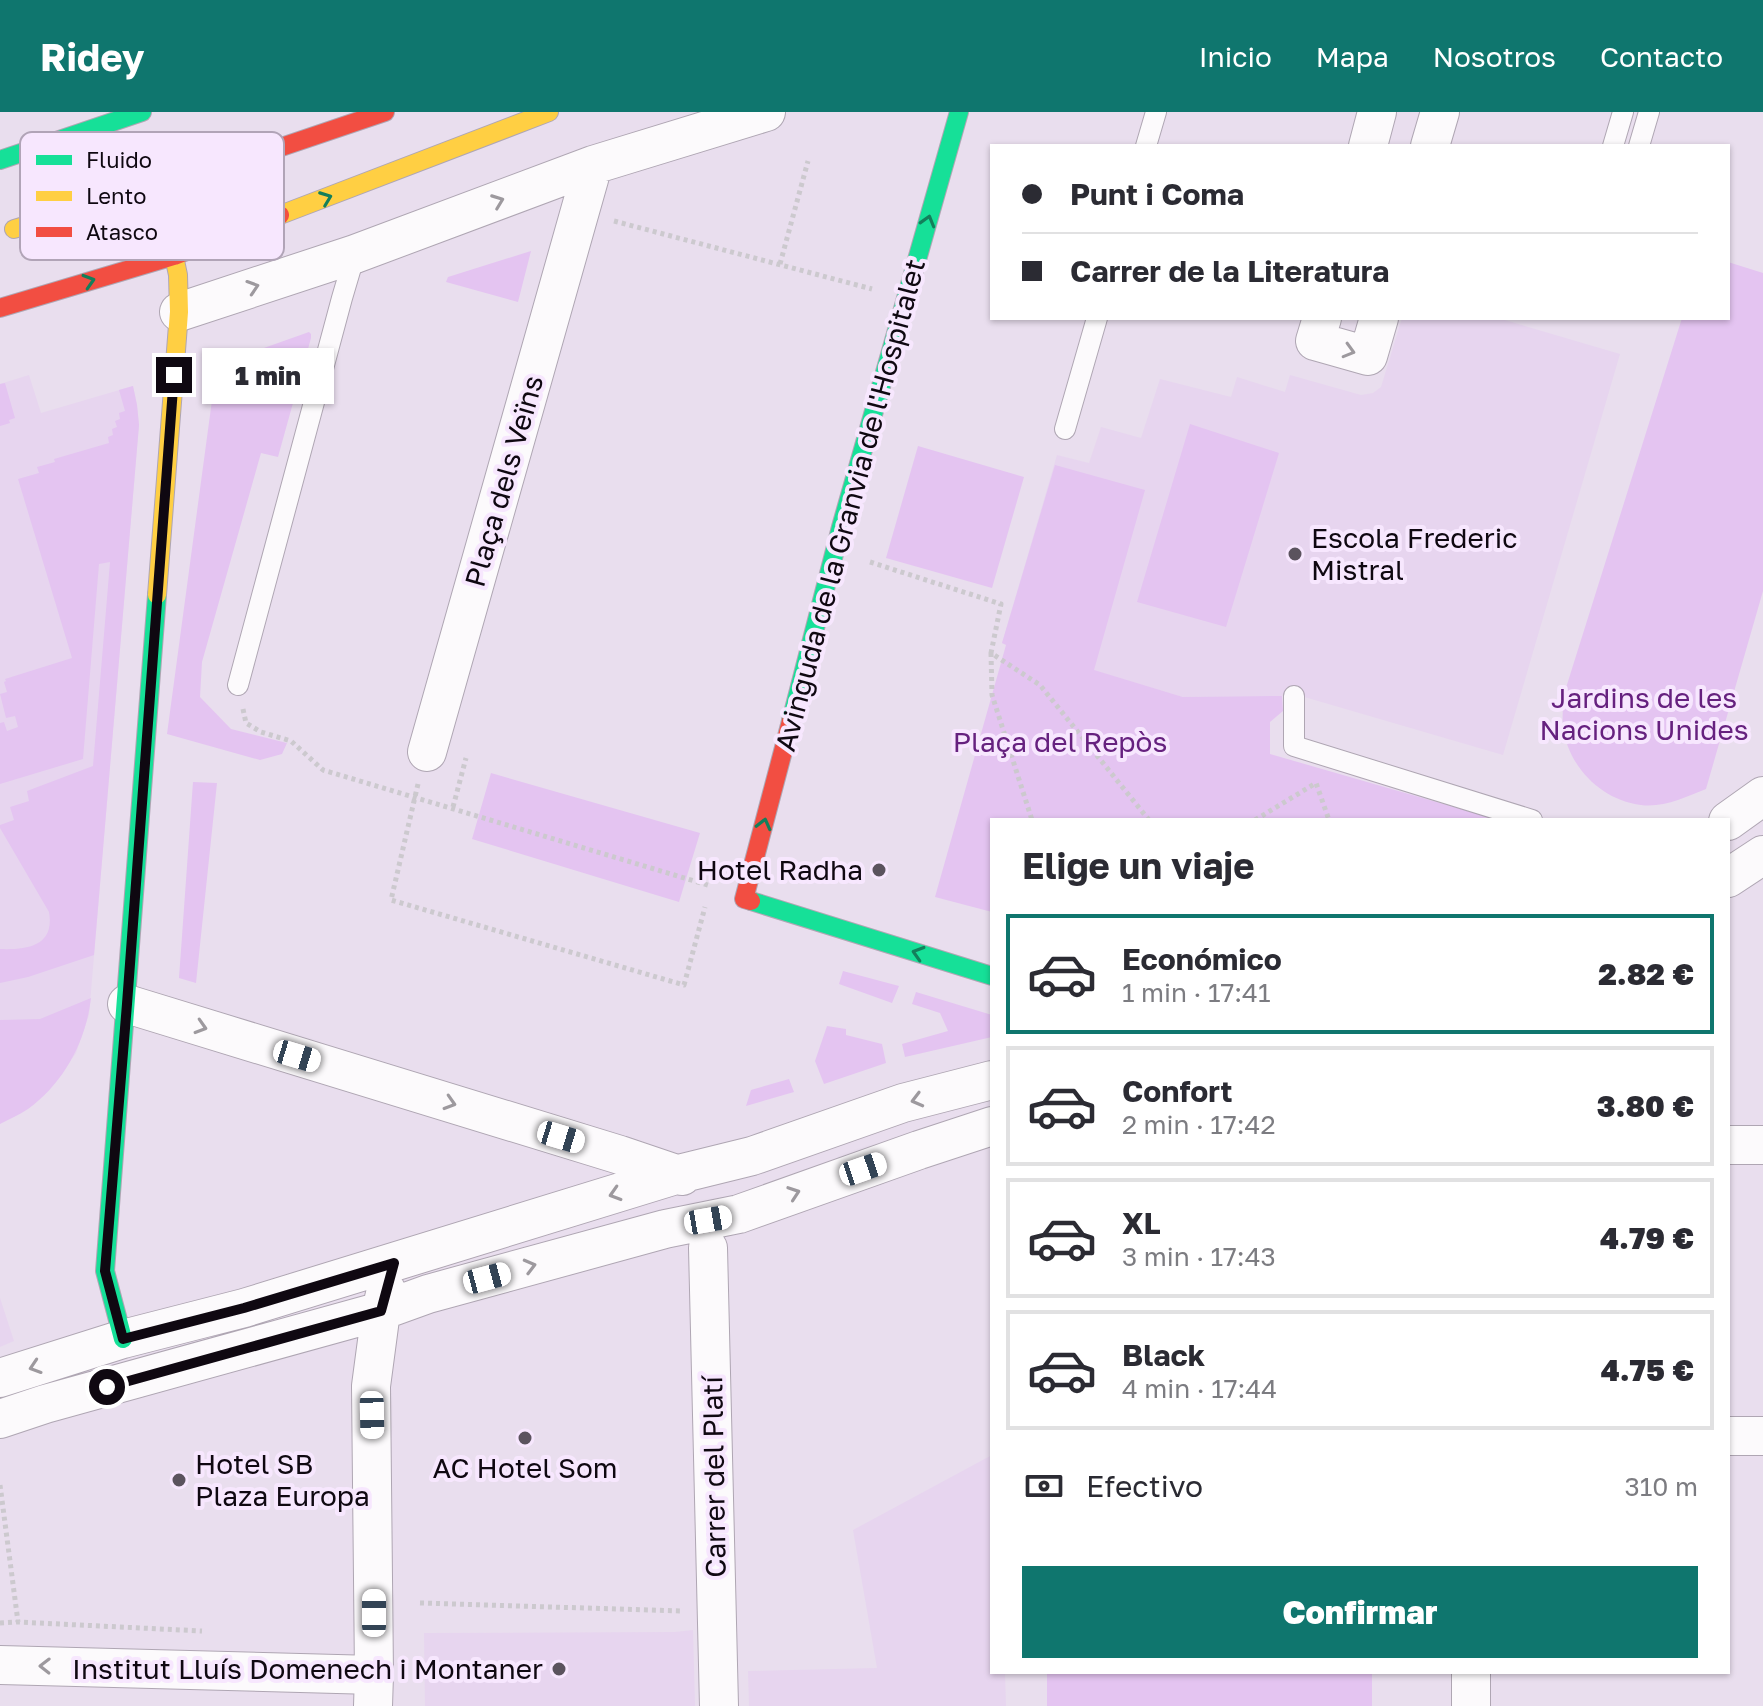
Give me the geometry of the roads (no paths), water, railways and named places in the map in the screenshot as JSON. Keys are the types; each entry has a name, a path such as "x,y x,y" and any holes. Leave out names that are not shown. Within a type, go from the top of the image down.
{"main road":[{"path":"83,132 142,112"},
{"path":"284,146 385,112"},
{"path":"284,214 549,112"},
{"name":"Avinguda de la Granvia de l'Hospitalet","path":"959,112 841,527 744,899 990,975"},
{"path":"0,160 20,153"},
{"path":"14,229 20,227"},
{"path":"0,308 161,260"},
{"path":"123,1339 105,1271 179,312 175,260"}],"street":[{"path":"179,312 355,254 593,165 766,112"},
{"path":"1369,144 1377,112"},
{"path":"1431,144 1440,112"},
{"name":"Plaça dels Veïns","path":"427,752 593,165"},
{"path":"1321,320 1315,341 1368,356 1378,320"},
{"path":"1730,820 1763,796"},
{"path":"1730,877 1763,855"},
{"path":"127,1004 679,1174 739,1214"},
{"path":"0,1378 123,1339 244,1308 679,1174 752,1156 903,1103 990,1081"},
{"path":"0,1419 381,1311 428,1294 665,1229 739,1214 990,1127"},
{"path":"1730,1145 1763,1145"},
{"name":"Carrer del Platí","path":"708,1248 719,1706"},
{"path":"0,1665 374,1690 371,1386 381,1311 406,1259"},
{"path":"45,1404 123,1339"},
{"path":"1730,1436 1763,1436"},
{"path":"1471,1674 1471,1706"}],"lane":[{"path":"1147,144 1156,112"},
{"path":"1614,144 1623,112"},
{"path":"1640,144 1649,112"},
{"path":"238,685 355,254"},
{"path":"1065,429 1096,320"},
{"path":"1294,696 1294,746 1526,818"}],"place":[{"name":"Escola Frederic Mistral","path":"1295,554"},
{"name":"Hotel Radha","path":"879,870"},
{"name":"AC Hotel Som","path":"525,1438"},
{"name":"Hotel SB Plaza Europa","path":"179,1480"},
{"name":"Institut Lluís Domenech i Montaner","path":"559,1669"}],"park label":[{"name":"Jardins de les Nacions Unides","path":"1644,714"},
{"name":"Plaça del Repòs","path":"1060,742"}]}
